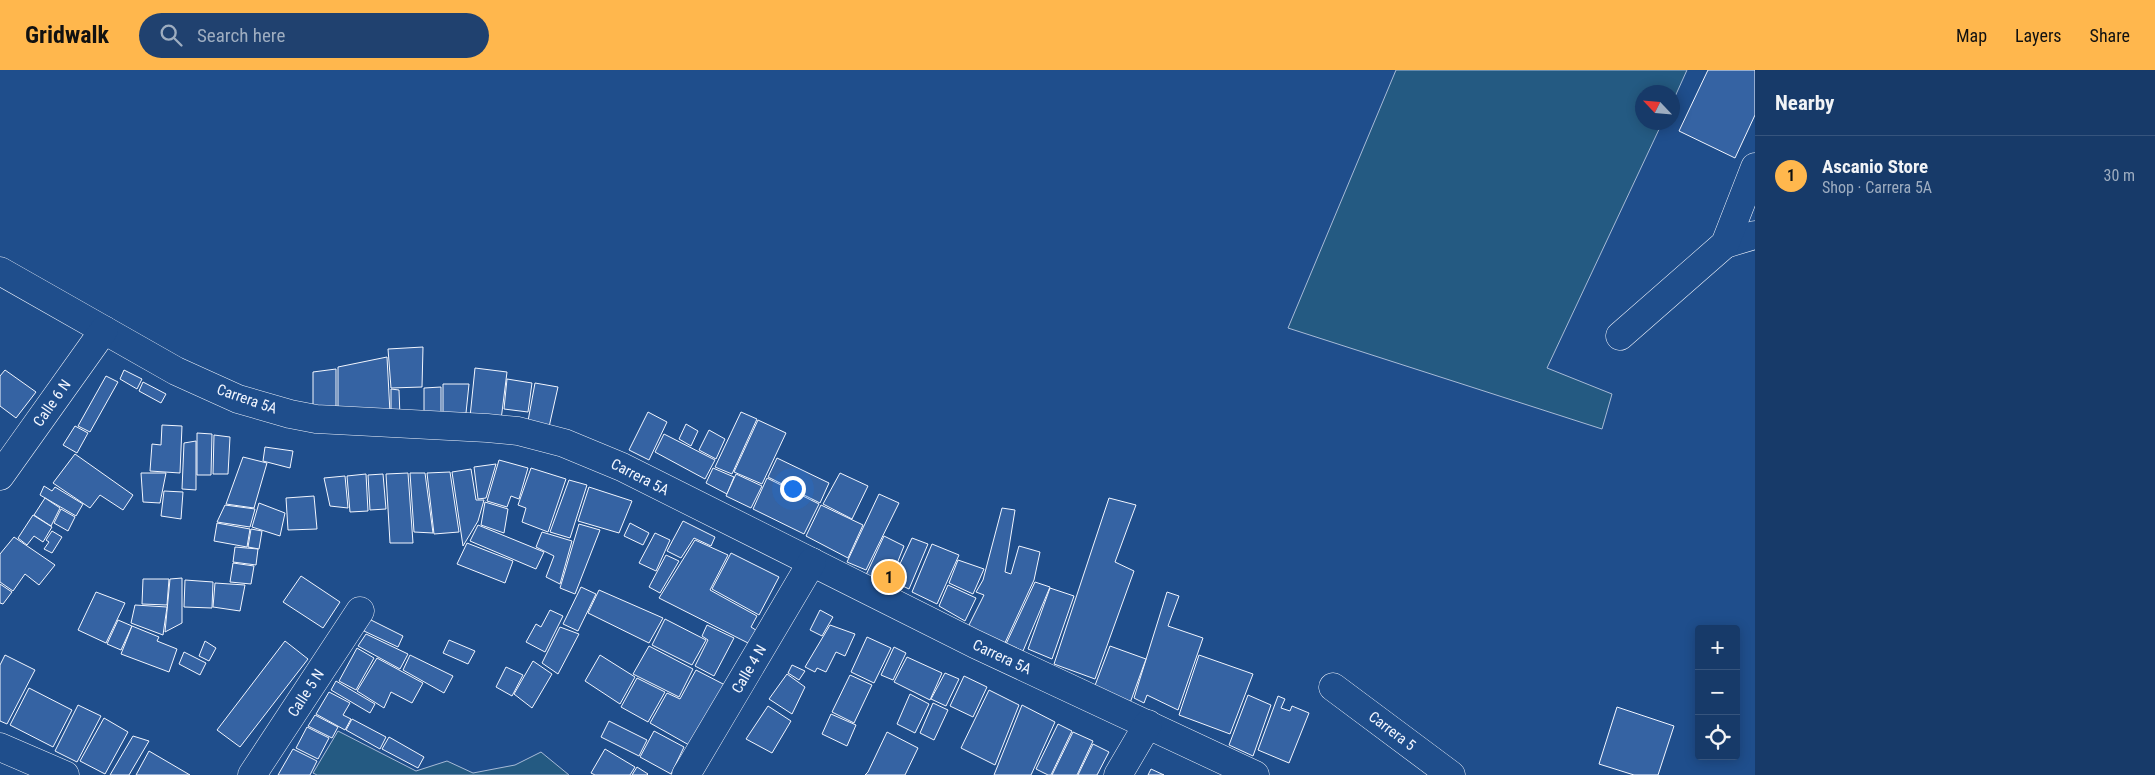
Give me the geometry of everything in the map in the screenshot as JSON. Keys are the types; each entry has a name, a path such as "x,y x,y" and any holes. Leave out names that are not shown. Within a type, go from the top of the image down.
{"street":[{"path":"1725,244 1755,167"},
{"path":"1620,336 1725,244 1755,235"},
{"name":"Carrera 5A","path":"0,271 184,375 238,399 290,414 316,419 487,428 518,431 564,443 622,467 975,644 1255,775"},
{"name":"Calle 6 N","path":"0,476 104,330"},
{"name":"Calle 4 N","path":"686,775 812,562"},
{"name":"Calle 5 N","path":"252,775 360,611"},
{"name":"Carrera 5","path":"1333,687 1451,775"},
{"path":"1118,775 1148,724"},
{"path":"0,747 66,775"}],"shaded area":[{"path":"1396,70 1687,70 1680,86 1635,85 1635,130 1659,130 1547,368 1612,394 1602,429 1288,328"},
{"path":"338,731 416,771 447,761 473,773 515,765 541,752 569,775 317,775 313,773"}],"building":[{"path":"1708,70 1755,70 1755,115 1735,158 1679,131"},
{"path":"423,347 422,387 391,388 388,349"},
{"path":"387,357 390,413 338,409 338,367"},
{"path":"475,368 507,372 501,420 470,417"},
{"path":"336,369 336,410 313,409 313,372"},
{"path":"5,370 36,392 16,418 0,406 0,376"},
{"path":"124,370 142,379 137,389 120,379"},
{"path":"106,376 118,382 90,432 78,426"},
{"path":"507,379 532,383 528,412 504,409"},
{"path":"143,382 166,394 161,403 139,391"},
{"path":"535,383 558,387 549,427 528,421"},
{"path":"443,384 469,384 466,413 443,414"},
{"path":"441,387 441,418 424,418 424,388"},
{"path":"391,389 399,390 400,417 391,416"},
{"path":"648,412 667,422 649,460 629,450"},
{"path":"741,412 757,419 732,474 715,467"},
{"path":"758,420 786,433 762,484 734,472"},
{"path":"686,424 698,431 691,446 679,439"},
{"path":"162,425 182,426 180,473 150,471 152,444 161,445"},
{"path":"75,426 88,433 77,453 63,445"},
{"path":"709,430 725,439 716,459 699,450"},
{"path":"197,433 212,434 211,475 197,475"},
{"path":"664,434 715,460 705,479 655,452"},
{"path":"214,435 230,437 228,474 213,474"},
{"path":"196,441 196,490 182,489 184,443"},
{"path":"265,447 293,451 290,468 263,461"},
{"path":"75,454 133,495 123,510 100,495 90,508 53,483"},
{"path":"243,457 267,463 254,508 226,504"},
{"path":"777,458 829,483 820,503 768,477"},
{"path":"499,460 528,468 519,499 511,496 507,507 487,501"},
{"path":"496,464 486,498 478,499 474,467"},
{"path":"531,468 566,479 548,532 522,522 526,508 518,505"},
{"path":"713,468 734,477 727,494 706,483"},
{"path":"471,469 476,500 484,500 478,521 463,546 452,472"},
{"path":"450,472 459,532 434,534 427,473"},
{"path":"141,473 166,473 160,503 143,502"},
{"path":"408,473 413,543 390,543 386,474"},
{"path":"410,473 425,473 433,533 414,532"},
{"path":"840,473 868,486 852,519 823,504"},
{"path":"366,474 368,511 350,512 347,476"},
{"path":"383,474 386,509 370,510 368,475"},
{"path":"736,474 762,486 751,508 726,496"},
{"path":"345,476 348,508 330,506 324,478"},
{"path":"767,478 819,504 804,534 753,509"},
{"path":"569,480 587,485 570,538 550,532"},
{"path":"44,486 52,491 55,487 83,504 76,516 40,495"},
{"path":"589,487 632,501 619,533 578,521"},
{"path":"164,491 183,492 181,519 161,516"},
{"path":"879,494 899,503 866,570 847,562"},
{"path":"314,496 317,529 288,530 286,498"},
{"path":"45,498 60,508 51,526 34,515"},
{"path":"1109,498 1136,505 1115,562 1134,571 1095,679 1054,664"},
{"path":"485,502 508,509 504,533 481,525"},
{"path":"259,503 285,513 280,536 252,527"},
{"path":"225,505 255,509 250,527 217,522"},
{"path":"821,505 863,525 848,558 806,536"},
{"path":"1002,508 1015,510 1005,572 1011,574 1019,546 1040,552 1034,580 1004,645 968,627 984,595 976,592 983,580"},
{"path":"61,509 75,517 68,531 54,523"},
{"path":"33,515 52,527 43,542 34,536 27,545 18,538"},
{"path":"683,521 715,537 711,546 694,538 681,558 667,551"},
{"path":"217,523 250,529 247,547 214,541"},
{"path":"630,523 649,533 643,545 624,536"},
{"path":"579,524 600,530 575,594 560,588"},
{"path":"478,525 544,552 536,569 470,541"},
{"path":"251,529 262,531 259,549 248,547"},
{"path":"52,531 62,537 52,553 44,549 49,542 46,540"},
{"path":"542,532 572,541 560,584 546,577 554,556 536,547"},
{"path":"655,533 670,540 656,571 639,563"},
{"path":"884,536 904,546 888,586 866,575"},
{"path":"14,537 55,565 39,585 25,574 13,591 0,582 0,554"},
{"path":"912,538 928,544 909,589 892,581"},
{"path":"695,540 728,555 710,590 757,616 751,627 759,632 752,645 659,598"},
{"path":"467,543 513,561 505,583 457,564"},
{"path":"932,544 959,555 937,604 912,592"},
{"path":"235,547 258,549 256,565 233,562"},
{"path":"731,553 779,577 759,615 712,589"},
{"path":"666,555 679,561 660,593 649,587"},
{"path":"958,560 984,569 973,594 949,583"},
{"path":"233,563 254,566 251,584 230,582"},
{"path":"301,576 340,602 323,628 283,602"},
{"path":"182,578 182,623 165,632 170,579"},
{"path":"143,579 169,579 167,605 142,604"},
{"path":"185,580 213,582 212,608 184,607"},
{"path":"1035,582 1050,587 1023,651 1006,644"},
{"path":"215,583 245,585 240,611 213,607"},
{"path":"0,584 12,592 3,604 0,603"},
{"path":"948,585 976,598 965,621 939,606"},
{"path":"581,587 596,594 578,631 563,624"},
{"path":"1050,588 1074,596 1052,659 1028,649"},
{"path":"599,590 663,618 649,643 588,613"},
{"path":"96,592 125,603 106,643 78,630"},
{"path":"1167,592 1179,596 1168,626 1203,638 1178,710 1147,695 1144,703 1134,698"},
{"path":"135,605 167,607 163,635 131,623"},
{"path":"550,610 563,616 545,652 526,642 536,624 541,627"},
{"path":"820,610 833,617 822,636 810,630"},
{"path":"369,619 403,636 398,647 364,631"},
{"path":"665,619 706,640 692,665 652,645"},
{"path":"118,620 132,626 121,650 107,644"},
{"path":"707,625 734,638 714,676 695,666 708,640 702,636"},
{"path":"830,625 855,634 845,656 836,652 826,672 817,668 815,672 805,667"},
{"path":"132,626 159,637 157,641 177,649 169,672 121,654"},
{"path":"560,627 579,634 558,674 542,663"},
{"path":"366,634 408,654 400,669 358,646"},
{"path":"867,637 891,648 874,683 851,672"},
{"path":"449,640 475,651 468,664 443,653"},
{"path":"205,641 216,648 209,661 199,656"},
{"path":"285,641 308,659 240,747 217,730"},
{"path":"649,646 693,669 679,697 633,674"},
{"path":"1110,646 1146,659 1130,703 1094,688"},
{"path":"894,647 906,653 893,680 881,675"},
{"path":"357,648 374,658 356,690 339,681"},
{"path":"184,652 206,663 200,675 179,664"},
{"path":"5,655 35,670 7,724 0,721 0,665"},
{"path":"410,655 453,676 444,693 403,670"},
{"path":"600,655 635,677 620,704 585,681"},
{"path":"1199,655 1253,674 1230,734 1179,715"},
{"path":"907,657 942,673 930,700 894,682"},
{"path":"377,658 423,683 412,703 391,692 384,708 357,691"},
{"path":"533,661 552,674 532,708 514,694"},
{"path":"792,665 805,671 799,680 788,673"},
{"path":"506,667 523,675 512,696 496,687"},
{"path":"696,670 725,685 689,745 650,723 667,693 680,699"},
{"path":"945,673 959,679 946,706 931,699"},
{"path":"787,674 805,687 792,714 769,699"},
{"path":"850,675 872,685 854,723 832,712"},
{"path":"964,676 987,687 973,717 950,706"},
{"path":"637,678 665,692 648,722 621,707"},
{"path":"336,681 375,704 370,713 331,690"},
{"path":"29,688 72,710 53,747 10,725"},
{"path":"989,690 1019,705 995,765 961,748"},
{"path":"329,692 350,703 343,715 351,719 345,730 316,714"},
{"path":"910,694 929,704 915,733 897,724"},
{"path":"1248,695 1271,705 1253,756 1229,745"},
{"path":"1278,696 1285,699 1281,708 1290,711 1292,706 1309,713 1289,763 1258,750"},
{"path":"933,703 948,710 934,740 920,733"},
{"path":"78,705 101,716 77,762 55,751"},
{"path":"1022,705 1055,722 1031,775 994,775"},
{"path":"768,706 791,721 772,753 746,739"},
{"path":"1617,707 1674,726 1658,775 1634,775 1599,764"},
{"path":"831,714 856,725 847,746 822,734"},
{"path":"315,715 338,727 332,738 308,726"},
{"path":"104,718 128,732 105,774 80,761"},
{"path":"352,719 386,737 380,749 346,730"},
{"path":"609,721 647,740 639,756 601,737"},
{"path":"1058,724 1072,731 1051,775 1048,775 1036,769"},
{"path":"307,727 329,738 318,759 296,748"},
{"path":"654,731 684,747 671,774 640,757"},
{"path":"887,732 918,748 905,775 865,775 868,772"},
{"path":"1073,732 1093,741 1077,775 1052,775"},
{"path":"133,736 149,741 129,775 110,775"},
{"path":"389,737 424,757 418,768 382,749"},
{"path":"1093,744 1109,752 1097,775 1078,775"},
{"path":"293,749 317,761 310,775 278,775"},
{"path":"605,749 635,767 630,775 595,775 591,773"},
{"path":"149,751 190,775 136,775"},
{"path":"637,767 648,774 632,775"},
{"path":"1151,769 1164,775 1148,775"}],"place":[{"name":"Ascanio Store","path":"889,577"}]}
